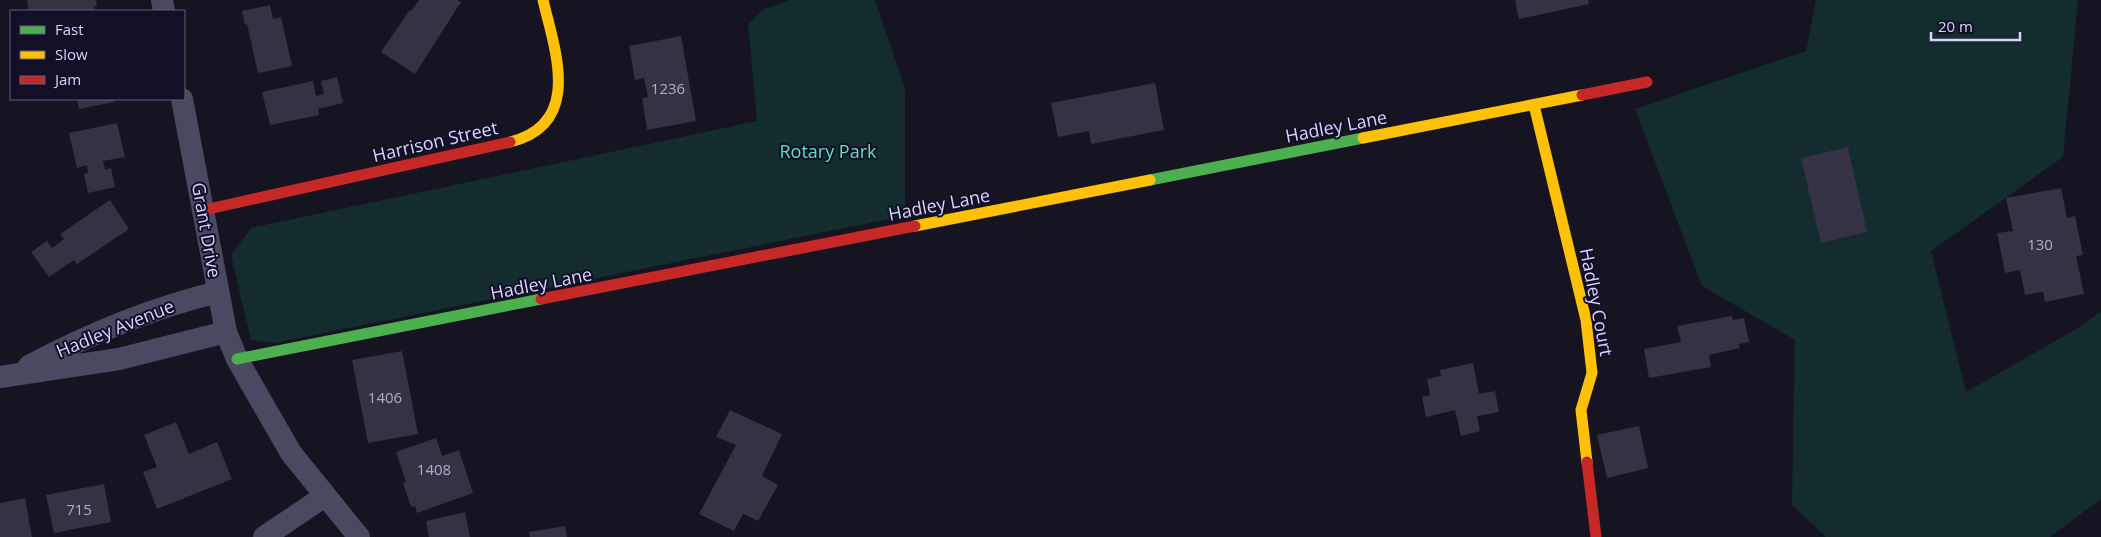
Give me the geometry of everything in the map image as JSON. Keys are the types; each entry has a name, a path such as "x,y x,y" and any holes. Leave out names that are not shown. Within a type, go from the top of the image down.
{"street":[{"name":"Harrison Street","path":"204,210 501,145 527,137 553,113 559,98 559,81 543,0"},
{"name":"Hadley Lane","path":"237,359 1647,82"},
{"name":"Grant Drive","path":"182,100 226,332 237,359 291,453 359,537"},
{"name":"Hadley Court","path":"1534,105 1586,320 1592,373 1580,410 1596,537"},
{"name":"Hadley Avenue","path":"8,375 76,341 156,310 218,292"},
{"name":"Hadley Avenue","path":"8,375 119,359 226,332"},
{"path":"264,537 325,496"}],"green space":[{"name":"Rotary Park","path":"790,0 875,0 905,89 905,216 274,343 251,340 231,255 251,228 757,121 748,24 764,9"},
{"path":"1816,0 2078,0 2063,157 1931,251 1966,392 2078,328 2101,311 2101,499 2050,537 1826,537 1792,505 1795,340 1702,286 1635,109 1806,51"}],"building":[{"path":"27,0 96,0 97,6 94,7 95,10 29,10"},
{"path":"419,0 457,0 461,2 415,74 381,52 409,11"},
{"path":"1515,0 1588,0 1589,4 1519,19"},
{"path":"270,5 273,19 281,17 292,66 258,73 247,24 245,25 242,11"},
{"path":"681,36 696,121 647,130 642,98 648,97 644,78 635,80 629,46"},
{"path":"337,77 343,103 318,109 319,115 270,125 262,92 313,81 316,96 324,94 321,81"},
{"path":"1155,83 1164,130 1091,144 1089,131 1058,137 1051,103"},
{"path":"77,100 113,100 114,102 79,109"},
{"path":"117,123 125,157 103,161 105,170 111,168 115,187 88,193 84,174 88,173 87,165 77,168 69,133"},
{"path":"1848,147 1867,232 1821,243 1801,158"},
{"path":"2061,188 2067,218 2075,216 2083,255 2076,256 2084,294 2045,302 2043,292 2025,295 2020,270 2005,273 1997,233 2013,231 2006,198"},
{"path":"110,200 129,229 77,264 74,260 49,277 31,252 47,241 52,248 64,239 60,234"},
{"path":"1732,316 1733,320 1744,318 1749,342 1739,344 1740,348 1709,355 1711,367 1649,378 1644,349 1681,342 1677,326"},
{"path":"402,351 418,434 368,443 352,360"},
{"path":"1473,363 1479,394 1495,391 1499,412 1477,416 1480,431 1461,436 1455,410 1426,417 1422,397 1430,395 1427,379 1441,376 1440,370"},
{"path":"730,410 782,434 762,476 778,485 758,521 743,514 734,531 699,514 736,445 716,437"},
{"path":"176,422 189,454 217,442 232,479 157,509 143,472 157,467 144,435"},
{"path":"1639,426 1648,468 1607,478 1597,435"},
{"path":"436,438 442,456 459,450 473,493 417,513 415,506 411,507 403,483 406,482 396,452"},
{"path":"104,484 111,522 54,533 46,495"},
{"path":"25,498 32,537 0,537 0,503"},
{"path":"465,512 470,537 429,537 426,521"},
{"path":"565,526 567,537 530,537 529,532"}],"traffic: fast":[{"path":"1150,180 1363,138"},
{"path":"237,359 541,299"}],"traffic: slow":[{"path":"510,142 533,133 548,119 556,103 557,63 543,0"},
{"path":"1363,138 1582,95"},
{"path":"1534,105 1586,320 1592,373 1581,410 1587,462"},
{"path":"915,226 1150,180"}],"traffic: jam":[{"path":"1582,95 1647,82"},
{"path":"204,210 510,142"},
{"path":"541,299 915,226"},
{"path":"1587,462 1596,537"}]}
